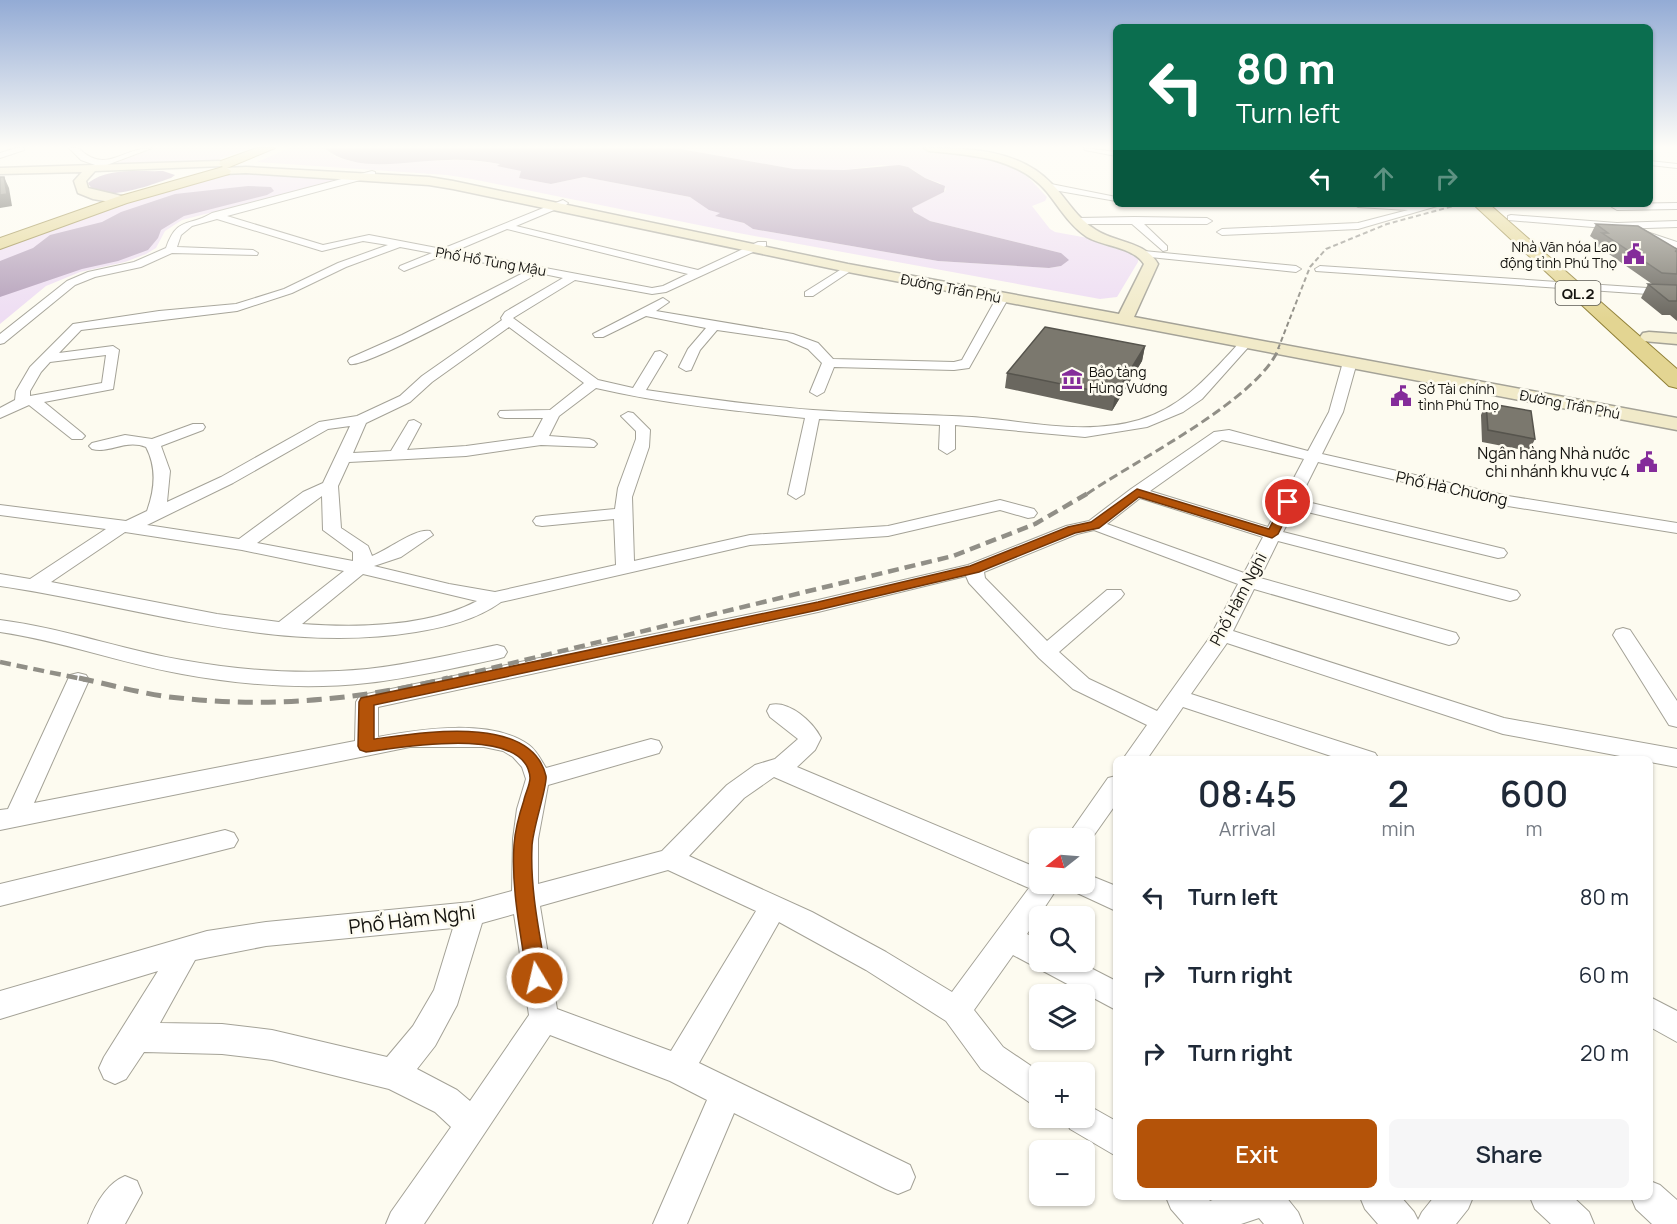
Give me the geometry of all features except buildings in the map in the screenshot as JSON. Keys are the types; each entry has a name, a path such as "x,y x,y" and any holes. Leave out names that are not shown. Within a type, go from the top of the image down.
{"main road":[{"path":"0,238 98,205"},
{"path":"0,244 100,205"},
{"name":"Đường Trần Phú","path":"563,205 848,268 1003,297 1126,316 1246,343 1677,424"},
{"path":"1065,205 1087,230 1104,240 1144,254 1151,264 1126,316"},
{"name":"QL.2","path":"1483,207 1677,381"},
{"name":"QL.2","path":"1499,207 1677,362"},
{"name":"Đường Trần Phú","path":"757,247 1126,316 1677,412"},
{"path":"1648,337 1677,339"}],"street":[{"path":"171,250 176,234 182,229 215,215 252,205"},
{"path":"404,268 555,205"},
{"path":"1653,205 1677,206"},
{"path":"1412,207 1426,208"},
{"path":"1222,232 1358,226 1429,207"},
{"path":"1194,211 1234,242"},
{"name":"Phố Hồ Tùng Mậu","path":"215,215 322,248 362,238 658,291 757,247"},
{"path":"1511,218 1617,226 1677,224"},
{"path":"1134,220 1163,248"},
{"path":"1078,221 1207,220"},
{"path":"505,226 700,274"},
{"path":"1617,226 1677,245"},
{"path":"77,436 27,401 23,391 30,378 66,336 81,326 237,308 288,291 342,265 396,245"},
{"path":"563,252 581,245"},
{"path":"0,340 71,283 92,274 137,265 171,250 253,253"},
{"path":"1144,254 1296,269"},
{"path":"809,294 848,268"},
{"path":"1320,269 1677,293"},
{"path":"355,361 406,338 537,270"},
{"path":"573,276 509,315 507,318 509,321 593,384 720,405 813,414 948,421 1085,433 1142,424 1178,410 1197,396 1246,343"},
{"path":"645,312 714,326 789,337 813,346 829,363 963,365 1003,297"},
{"path":"599,334 663,302"},
{"path":"43,585 129,527 226,480 324,425 360,420 405,399 427,379 509,321"},
{"path":"686,367 694,349 714,326"},
{"path":"0,414 27,401 108,386 113,350 49,358"},
{"path":"637,393 660,355"},
{"name":"Phố Hàm Nghi","path":"1136,756 1222,634 1336,412 1350,362"},
{"path":"817,392 829,363"},
{"path":"539,440 553,414 593,384"},
{"path":"505,414 553,414"},
{"path":"796,494 813,414"},
{"path":"625,568 623,513 626,485 642,450 644,439 643,430 628,416"},
{"path":"360,420 330,486 332,530 362,550 360,566"},
{"path":"947,449 948,421"},
{"path":"396,454 414,424"},
{"path":"97,446 129,439 153,444 198,428"},
{"name":"Phố Hà Chương","path":"1137,492 1216,437 1229,435 1311,457 1567,513 1677,528"},
{"path":"343,458 523,446 539,440 589,444"},
{"path":"153,444 164,473 161,495 154,516"},
{"path":"242,546 301,501 330,486"},
{"path":"366,746 367,702 818,606 974,569 1072,530 1095,525 1137,492 1272,534 1510,595"},
{"path":"1288,502 1498,552"},
{"path":"0,580 43,585 217,619 284,629 353,632 394,629 457,616 475,610 495,598 750,540 901,530 1000,505 1028,513"},
{"path":"0,510 129,527 360,566 449,590 495,598"},
{"path":"543,521 623,513"},
{"path":"1095,525 1248,581 1449,638"},
{"path":"284,629 360,566 393,555 424,535"},
{"path":"974,569 976,579 1046,652 1081,684 1161,722"},
{"path":"1046,652 1114,594"},
{"path":"0,626 63,637 179,666 222,673 303,679 367,676 497,652"},
{"path":"1222,634 1503,726 1677,758"},
{"path":"1623,635 1677,719"},
{"path":"8,818 78,680"},
{"path":"1178,698 1358,756"},
{"path":"778,711 807,732 810,738 807,744 780,769"},
{"path":"8,818 366,746 438,737 500,742 520,750 533,765 538,778 526,820 523,847 525,898 544,1018 473,1125 403,1224"},
{"path":"538,778 651,747"},
{"path":"1029,876 780,769 767,769 759,773 723,804 670,859 802,920 867,956 956,1011 992,1058 1029,1083"},
{"path":"1085,828 1113,789"},
{"path":"0,895 225,840"},
{"name":"Phố Hàm Nghi","path":"0,1005 186,950 266,934 471,914 670,859"},
{"path":"1095,889 1113,898"},
{"path":"956,1011 1039,894"},
{"path":"678,1069 773,908"},
{"path":"393,1074 424,1036 447,996 471,914"},
{"path":"1008,938 1029,949"},
{"path":"115,1068 136,1037 186,950"},
{"path":"1071,972 1113,994"},
{"path":"1653,1013 1677,1027"},
{"path":"544,1018 678,1069 898,1177"},
{"path":"136,1037 222,1040 272,1045 393,1074 447,1101 473,1125"},
{"path":"670,1224 726,1093"},
{"path":"1095,1127 1113,1138"},
{"path":"105,1224 125,1193"},
{"path":"1380,1200 1402,1224"},
{"path":"1434,1224 1454,1200"},
{"path":"1550,1200 1577,1224"},
{"path":"1651,1200 1677,1224"},
{"path":"1199,1214 1273,1207"}],"shaded area":[{"path":"117,205 240,205 182,220 165,231 156,248 146,254 125,262 80,272 46,286 0,324 0,248"},
{"path":"142,205 227,205 184,216 161,230 158,238 148,250 118,261 82,269 0,297 0,261 33,248 50,235 102,222"},
{"path":"601,205 706,205 721,213 716,216 744,223 753,229 938,261 1049,268 1061,266 1061,253 930,221 920,217 911,208 917,205 1034,205 1032,206 1055,232 1088,238 1128,252 1138,259 1138,262 1117,297 1100,299 733,232"},
{"path":"702,205 918,205 912,208 914,212 930,221 1061,253 1069,260 1061,266 1049,268 938,261 753,229 744,223 715,216 720,213"}],"railway":[{"path":"1278,349 1310,267 1326,249 1387,224 1450,207"},
{"path":"1090,492 1194,428 1222,408 1267,368 1279,348"},
{"path":"442,680 953,556 1035,524 1090,492"},
{"path":"0,662 87,680"},
{"path":"79,678 167,697 246,702 348,697 448,678"}],"place":[{"name":"Nhà Văn hóa Lao động tỉnh Phú Thọ","path":"1634,254"},
{"name":"Bảo tàng Hùng Vương","path":"1072,379"},
{"name":"Sở Tài chính tỉnh Phú Thọ","path":"1401,396"},
{"name":"Ngân hàng Nhà nước chi nhánh khu vực 4","path":"1647,462"}],"route":[{"path":"537,978 525,898 523,847 526,820 538,778 533,765 520,750 500,742 473,738 410,739 366,746 367,702 818,606 974,569 979,565 1024,550 1072,530 1095,525 1137,492 1272,534 1288,502"}]}
